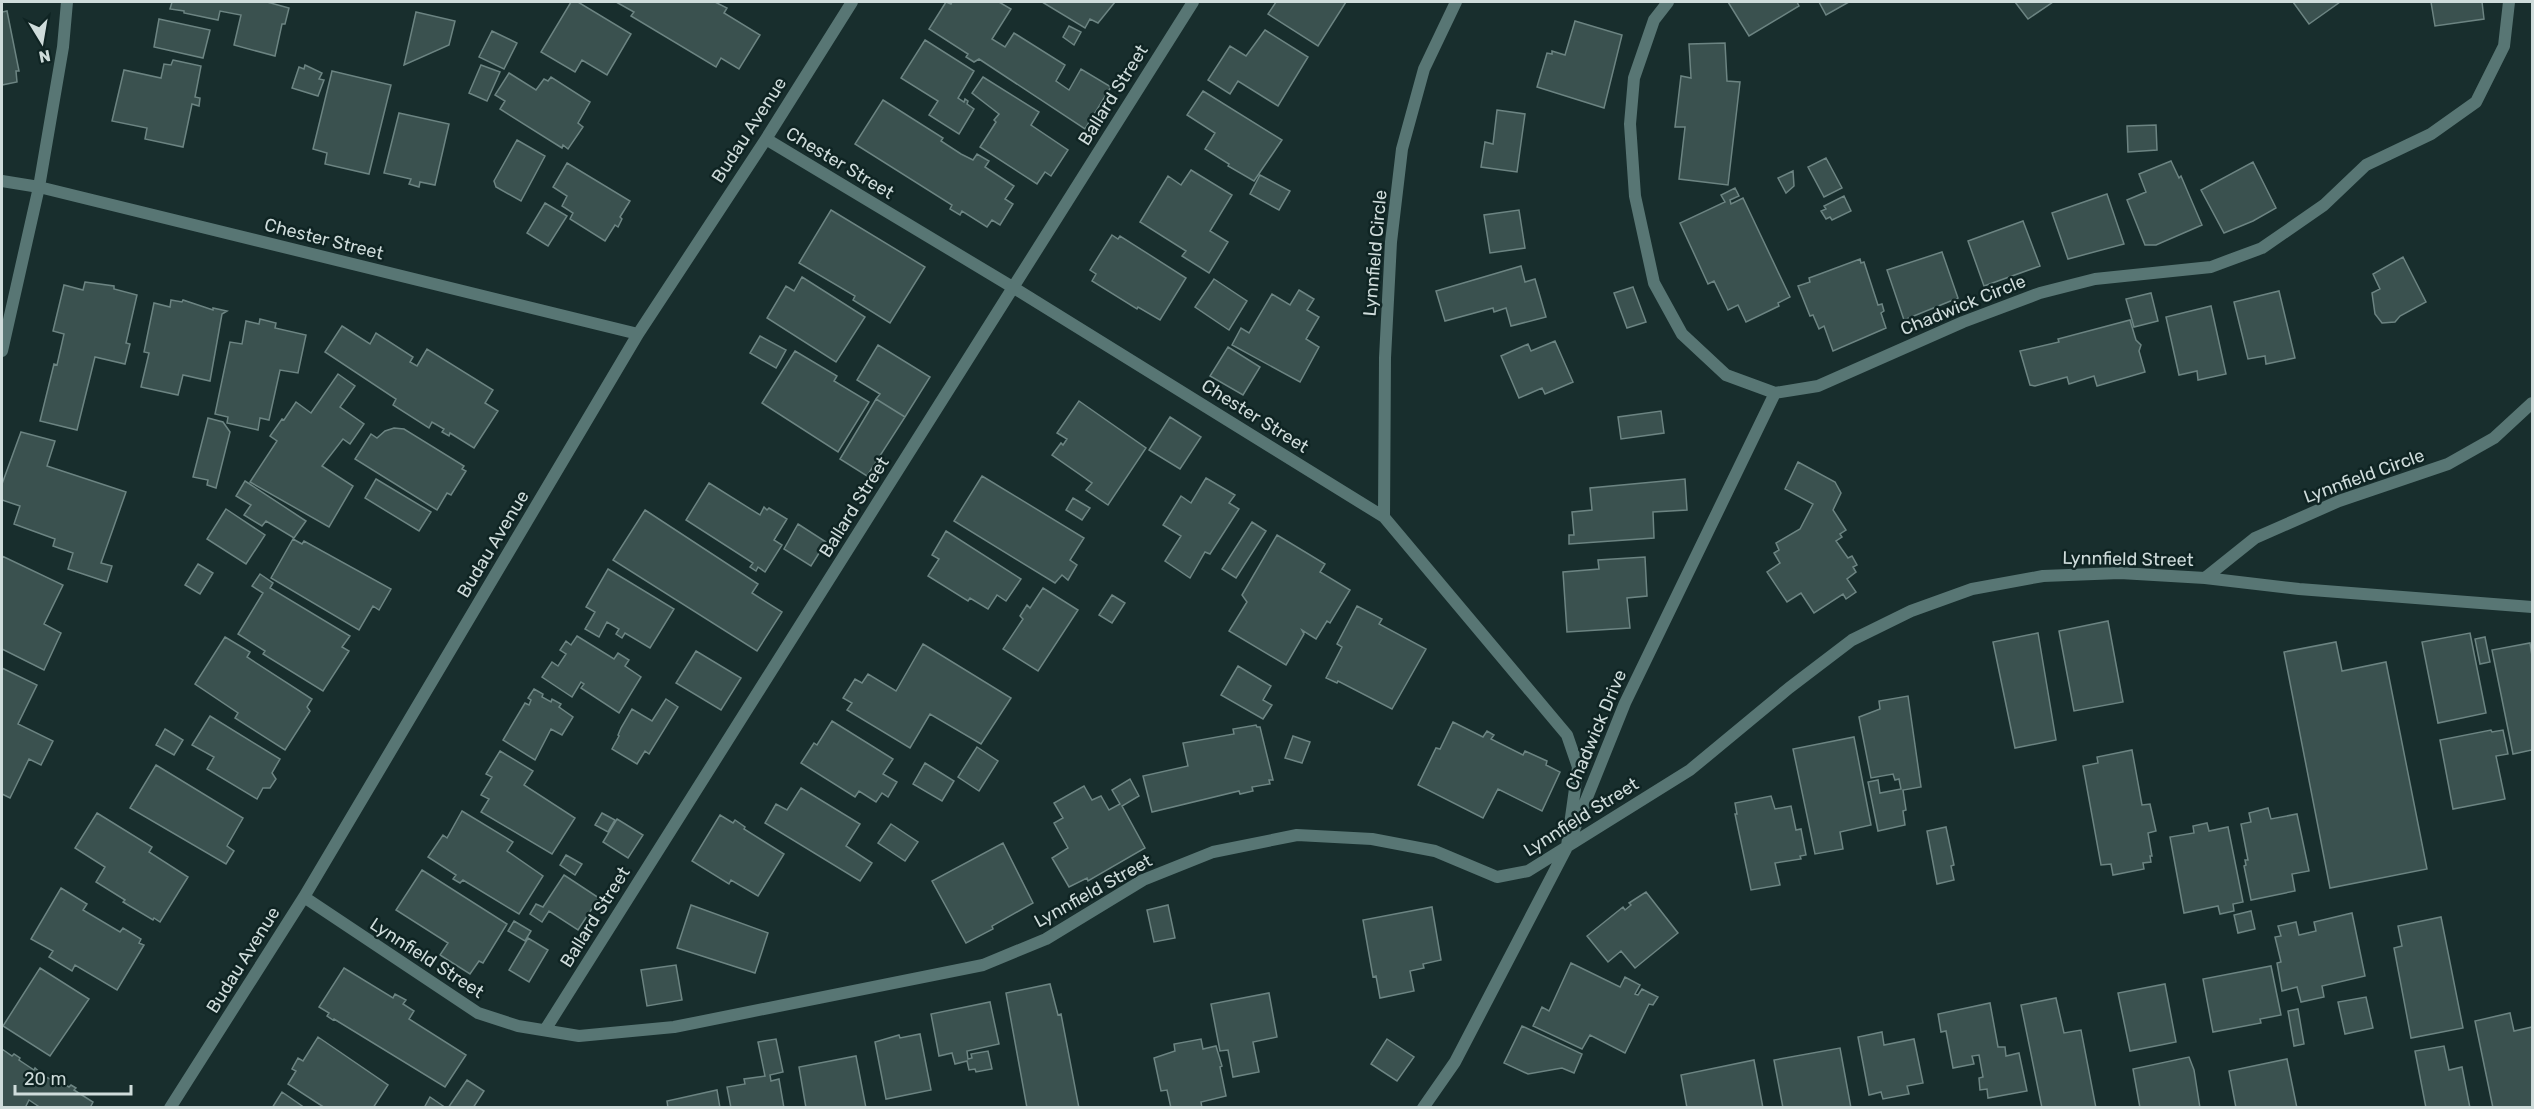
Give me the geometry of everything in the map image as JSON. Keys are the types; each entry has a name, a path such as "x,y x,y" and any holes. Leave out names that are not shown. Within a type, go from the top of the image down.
{"street":[{"path":"2,351 39,187 63,47 68,2"},
{"name":"Budau Avenue","path":"170,1107 304,897 638,334 766,139 852,2"},
{"name":"Ballard Street","path":"545,1030 1193,2"},
{"name":"Lynnfield Circle","path":"1384,517 1387,323 1391,243 1402,150 1424,69 1456,2"},
{"name":"Chadwick Circle","path":"1668,2 1654,20 1634,78 1630,124 1635,196 1654,284 1682,334 1726,375 1775,393 1818,386 1963,322 2040,293 2095,279 2211,267 2262,248 2324,205 2366,165 2431,134 2476,102 2504,46 2509,2"},
{"name":"Chester Street","path":"766,139 1014,288 1384,517 1567,735 1578,766 1567,846"},
{"name":"Chester Street","path":"2,181 39,187 638,334"},
{"name":"Chadwick Drive","path":"1423,1107 1455,1062 1567,846 1625,703 1775,393"},
{"name":"Lynnfield Circle","path":"2205,578 2255,538 2339,501 2448,464 2494,438 2532,403"},
{"name":"Lynnfield Street","path":"304,897 478,1013 518,1026 579,1036 674,1027 983,965 1046,939 1143,880 1213,852 1298,835 1372,839 1435,851 1497,877 1528,871 1690,770 1789,688 1852,640 1911,611 1972,589 2043,576 2120,573 2205,578 2299,589 2532,607"}],"building":[{"path":"172,2 267,2 289,8 285,24 282,24 275,56 234,45 241,15 220,11 218,20 170,9"},
{"path":"571,2 578,2 631,34 607,75 582,60 575,72 541,52"},
{"path":"616,2 715,2 727,8 724,13 760,35 739,69 721,58 716,67 631,16 634,12"},
{"path":"946,2 951,4 952,2 999,2 1011,9 992,39 1005,47 1014,33 1065,65 1056,81 1069,90 1081,69 1111,87 1085,129 979,59 974,62 966,57 968,54 929,29"},
{"path":"1042,2 1115,2 1098,23 1090,19 1085,28"},
{"path":"1276,2 1346,2 1318,46 1268,14"},
{"path":"1728,2 1797,2 1799,6 1749,36"},
{"path":"1819,2 1849,2 1826,15"},
{"path":"2015,2 2053,2 2028,19"},
{"path":"2293,2 2340,2 2309,24"},
{"path":"2431,2 2482,2 2484,19 2435,26"},
{"path":"7,11 19,71 16,71 17,82 2,85 2,12"},
{"path":"416,12 455,21 449,45 404,65"},
{"path":"159,19 210,30 203,58 154,47"},
{"path":"1575,21 1622,35 1604,108 1537,87 1547,53 1552,54 1552,51 1565,55"},
{"path":"1069,26 1081,32 1074,45 1063,37"},
{"path":"1265,30 1308,57 1278,106 1238,81 1230,94 1208,80 1230,46 1246,56"},
{"path":"492,31 517,43 504,69 479,57"},
{"path":"925,40 974,71 958,98 964,102 965,99 968,101 967,104 974,109 959,134 929,115 938,101 901,78"},
{"path":"1725,43 1727,81 1740,82 1728,185 1679,179 1685,127 1675,127 1681,76 1691,78 1689,44"},
{"path":"173,60 201,66 195,97 200,98 199,106 192,104 183,147 145,139 147,128 112,121 124,70 161,78 164,64 171,65"},
{"path":"305,65 322,73 319,79 324,80 318,96 292,88 299,67 304,69"},
{"path":"481,65 500,72 487,101 469,93"},
{"path":"332,71 391,85 369,174 325,164 327,153 313,149"},
{"path":"509,73 536,90 544,79 548,81 551,77 590,102 578,123 583,127 568,149 563,145 562,148 500,109 505,101 495,95"},
{"path":"983,77 1039,112 1031,125 1068,150 1051,176 1045,172 1037,184 980,147 999,114 972,93"},
{"path":"1203,91 1282,140 1254,181 1205,149 1215,133 1187,115"},
{"path":"883,100 943,138 941,141 961,154 973,160 977,154 989,161 985,167 1014,186 1005,199 1013,204 1000,225 992,220 987,227 962,211 960,215 950,209 952,205 855,144"},
{"path":"1497,110 1525,114 1517,172 1481,167 1485,142 1493,144"},
{"path":"399,113 449,124 435,185 420,182 419,187 409,184 411,179 384,173"},
{"path":"2156,125 2157,150 2128,152 2127,126"},
{"path":"517,140 545,156 521,201 496,187 494,181"},
{"path":"1826,158 1842,188 1824,197 1808,167"},
{"path":"2171,161 2179,178 2181,176 2202,225 2156,245 2145,245 2127,200 2146,192 2139,174"},
{"path":"2253,162 2276,208 2224,233 2201,190"},
{"path":"567,163 630,201 620,217 622,219 618,227 615,225 605,241 570,219 573,213 562,206 567,196 553,187"},
{"path":"1191,170 1232,195 1210,231 1228,242 1209,273 1182,256 1186,251 1140,222 1168,176 1181,185"},
{"path":"1793,171 1794,186 1786,193 1778,178"},
{"path":"1260,175 1290,191 1279,210 1250,194"},
{"path":"1735,188 1739,196 1730,200 1731,204 1743,198 1790,297 1778,303 1779,306 1746,322 1738,305 1728,310 1714,281 1708,284 1680,223 1725,202 1721,195"},
{"path":"2107,194 2124,244 2068,259 2052,213"},
{"path":"1844,196 1851,211 1832,220 1830,217 1826,219 1821,211 1826,209 1824,206"},
{"path":"545,203 567,216 548,246 527,233"},
{"path":"831,210 925,267 890,323 853,300 855,296 799,263"},
{"path":"1519,210 1525,248 1490,253 1484,215"},
{"path":"2023,221 2040,266 1984,286 1968,241"},
{"path":"1112,235 1118,239 1120,236 1186,278 1160,320 1138,307 1137,309 1092,281 1096,274 1090,270"},
{"path":"1942,252 1958,298 1904,320 1887,270"},
{"path":"2403,257 2426,302 2400,316 2395,322 2382,323 2375,314 2372,293 2380,289 2373,274"},
{"path":"1860,259 1861,263 1864,262 1878,305 1882,304 1884,311 1881,313 1886,328 1833,351 1824,326 1819,329 1813,315 1810,316 1798,286 1810,282 1809,278"},
{"path":"1521,266 1525,282 1535,279 1546,317 1511,326 1506,308 1494,312 1493,308 1445,321 1436,291"},
{"path":"802,277 865,317 836,362 767,318 786,286 794,291"},
{"path":"1214,279 1247,301 1229,330 1195,307"},
{"path":"85,282 114,286 114,289 137,295 126,343 130,344 125,364 95,357 77,430 40,421 64,334 53,331 64,285 83,290"},
{"path":"1633,287 1646,322 1627,328 1614,293"},
{"path":"1299,290 1314,299 1307,310 1319,317 1306,339 1319,347 1300,382 1232,345 1241,328 1249,333 1272,294 1290,305"},
{"path":"2279,291 2295,358 2266,364 2265,356 2248,359 2234,302"},
{"path":"2151,293 2158,321 2134,327 2126,299"},
{"path":"171,300 182,302 183,300 213,310 213,308 227,311 222,314 210,381 183,375 178,395 141,387 149,353 144,352 154,303 170,307"},
{"path":"2211,306 2226,374 2198,380 2197,371 2179,375 2166,317"},
{"path":"260,319 276,323 275,328 306,335 298,373 280,370 269,420 260,418 258,430 227,423 228,417 215,414 230,342 242,344 246,321 259,324"},
{"path":"2130,320 2136,340 2141,345 2139,351 2145,372 2097,386 2094,376 2069,384 2067,377 2035,386 2030,385 2020,351 2059,342 2058,339"},
{"path":"342,326 370,344 376,333 413,357 410,362 417,366 427,349 493,390 485,403 498,411 474,448 450,433 449,436 442,432 444,429 432,422 429,428 393,405 396,399 325,352"},
{"path":"760,336 786,350 776,368 750,353"},
{"path":"1555,341 1573,382 1545,394 1542,388 1519,398 1501,356 1528,344 1531,351"},
{"path":"878,345 930,377 905,417 876,399 880,394 857,380"},
{"path":"1228,347 1260,367 1243,395 1210,376"},
{"path":"795,351 837,376 834,381 869,402 838,452 762,403"},
{"path":"338,374 355,386 340,407 364,424 350,444 343,439 322,466 353,486 329,527 250,482 277,441 270,436 282,419 284,420 296,402 311,413"},
{"path":"876,399 905,417 867,476 840,459"},
{"path":"1079,401 1146,448 1108,505 1086,490 1092,483 1052,455 1067,439 1057,433"},
{"path":"1661,411 1664,433 1621,439 1618,417"},
{"path":"1170,417 1201,437 1180,469 1149,450"},
{"path":"208,418 223,422 230,432 216,488 207,485 208,480 193,477"},
{"path":"394,428 404,429 464,466 462,469 466,471 451,495 447,493 437,510 355,459 371,434 377,438 385,431"},
{"path":"21,432 55,441 47,466 126,492 101,563 112,566 107,582 68,569 73,553 53,546 55,539 14,524 20,506 2,500 2,484"},
{"path":"1798,462 1835,482 1841,493 1833,510 1846,530 1836,541 1848,558 1852,556 1857,565 1853,567 1856,572 1847,579 1856,592 1846,599 1843,594 1814,613 1801,593 1787,602 1767,572 1780,563 1774,553 1779,550 1776,543 1800,529 1813,504 1785,489"},
{"path":"982,476 1084,538 1070,560 1077,565 1068,580 1062,575 1055,583 954,521"},
{"path":"1206,478 1235,495 1229,503 1239,509 1210,554 1205,552 1190,578 1165,561 1181,536 1163,525 1181,496 1191,503"},
{"path":"376,479 431,512 419,531 365,498"},
{"path":"1685,479 1687,510 1653,512 1654,538 1569,544 1569,535 1574,535 1572,512 1592,510 1590,488"},
{"path":"245,481 306,521 294,538 266,521 262,526 244,515 251,505 236,496"},
{"path":"709,483 760,515 764,507 787,519 774,540 782,545 765,572 758,567 756,571 750,567 753,563 686,520"},
{"path":"1073,498 1090,508 1082,520 1066,510"},
{"path":"226,509 265,535 246,564 207,539"},
{"path":"645,510 758,584 752,593 782,612 757,651 613,560"},
{"path":"1252,522 1266,531 1236,578 1222,569"},
{"path":"798,524 826,542 811,566 784,549"},
{"path":"946,531 1021,579 1006,601 997,595 988,609 970,598 968,601 928,576 939,559 932,555"},
{"path":"1277,535 1325,564 1320,572 1350,590 1330,623 1327,621 1316,639 1302,630 1304,634 1286,665 1229,631 1247,602 1242,595"},
{"path":"293,539 302,544 304,541 391,589 379,610 373,606 359,630 271,578"},
{"path":"2,556 63,585 44,624 61,633 44,670 2,649"},
{"path":"1645,557 1647,596 1627,598 1630,628 1567,632 1563,572 1599,569 1598,560"},
{"path":"198,564 213,573 200,594 185,585"},
{"path":"608,569 674,609 650,648 625,633 622,638 616,634 619,629 607,622 599,637 585,629 595,612 586,607"},
{"path":"260,574 273,583 270,588 350,636 342,647 349,651 323,691 263,654 265,651 238,634 263,593 252,586"},
{"path":"1043,588 1078,610 1038,671 1003,649 1023,619 1020,616 1027,605 1030,608"},
{"path":"1112,595 1125,603 1112,623 1099,615"},
{"path":"1357,606 1382,619 1379,624 1426,649 1392,709 1338,681 1337,683 1326,678 1342,647 1337,644"},
{"path":"2108,621 2123,702 2074,711 2059,631"},
{"path":"2038,633 2056,740 2015,748 1993,642"},
{"path":"2470,633 2486,713 2438,723 2422,642"},
{"path":"577,636 614,659 618,653 629,660 625,666 641,677 619,713 581,688 584,684 581,682 572,697 542,677 552,662 558,666 566,654 560,650 566,641 571,645"},
{"path":"225,637 250,652 247,657 312,699 307,707 310,711 285,750 235,718 238,713 195,684"},
{"path":"2485,637 2490,662 2480,664 2475,639"},
{"path":"2336,642 2342,671 2386,662 2427,869 2330,888 2284,652"},
{"path":"2530,643 2532,750 2513,754 2492,650"},
{"path":"923,644 1011,698 981,744 930,714 910,748 847,710 852,703 843,698 855,679 862,683 868,674 896,691"},
{"path":"696,651 741,678 721,710 676,683"},
{"path":"1238,666 1271,686 1263,700 1272,705 1263,719 1221,695"},
{"path":"2,668 37,685 18,724 53,741 41,765 29,759 10,798 2,794"},
{"path":"534,689 551,702 552,699 561,704 559,707 573,717 562,735 551,729 535,760 503,740 525,703 529,705 531,700 528,698"},
{"path":"1908,696 1921,787 1903,790 1906,810 1903,811 1905,825 1878,831 1868,782 1878,780 1880,793 1901,789 1899,779 1895,780 1893,774 1871,778 1859,717 1880,709 1879,701"},
{"path":"666,699 678,707 649,754 645,751 637,764 612,749 632,709 652,721"},
{"path":"210,716 280,759 272,773 276,779 270,788 263,788 257,799 207,769 214,757 192,745"},
{"path":"832,721 893,759 883,774 897,782 888,797 882,793 876,802 859,791 855,797 801,763 814,743 817,745"},
{"path":"1453,722 1483,737 1487,731 1494,735 1491,739 1523,755 1525,751 1547,761 1546,765 1560,772 1542,811 1498,789 1483,818 1418,785 1436,748 1440,749"},
{"path":"1256,725 1260,727 1273,780 1269,780 1270,784 1252,787 1253,791 1240,794 1239,791 1152,812 1143,776 1188,766 1183,743 1234,734 1233,729"},
{"path":"165,729 183,740 174,755 156,745"},
{"path":"2491,730 2492,732 2503,730 2508,754 2496,756 2505,799 2453,809 2440,740"},
{"path":"1293,736 1310,742 1302,763 1285,758"},
{"path":"1854,737 1871,825 1840,832 1843,849 1815,854 1793,749"},
{"path":"977,747 998,761 979,791 958,777"},
{"path":"2132,750 2142,805 2150,804 2156,831 2148,833 2151,862 2143,863 2144,869 2113,875 2111,864 2101,865 2083,766 2098,763 2097,757"},
{"path":"500,751 533,771 524,785 575,818 552,854 481,812 489,799 481,795 492,777 486,774"},
{"path":"925,763 954,781 942,801 913,784"},
{"path":"156,765 243,818 227,846 234,851 226,864 130,808"},
{"path":"1130,779 1139,796 1122,806 1145,848 1088,881 1087,878 1069,887 1052,858 1068,848 1054,823 1063,818 1054,803 1084,786 1092,800 1101,796 1109,810 1120,804 1112,790"},
{"path":"801,788 860,824 846,846 872,863 860,881 765,823 776,804 787,810"},
{"path":"1771,796 1775,809 1791,806 1796,830 1801,829 1806,855 1800,856 1801,859 1775,863 1780,885 1751,890 1735,814 1737,814 1735,803"},
{"path":"2268,808 2271,819 2297,814 2309,871 2292,874 2295,891 2251,900 2244,866 2246,865 2245,860 2248,860 2241,824 2251,822 2249,813"},
{"path":"462,811 513,842 507,851 543,876 519,914 463,880 460,883 453,879 456,875 428,857 443,835 447,838"},
{"path":"97,813 152,847 149,852 188,877 160,922 123,902 125,900 96,882 105,867 75,848"},
{"path":"602,813 615,820 608,832 595,825"},
{"path":"720,815 733,823 735,820 745,827 744,829 784,854 758,896 731,880 729,884 692,861"},
{"path":"617,819 643,835 628,858 603,842"},
{"path":"2207,823 2209,831 2228,827 2243,902 2233,904 2234,911 2220,914 2218,906 2184,913 2170,837 2194,833 2193,826"},
{"path":"891,824 918,842 905,861 878,843"},
{"path":"1946,827 1954,865 1951,866 1954,880 1937,884 1927,831"},
{"path":"1003,843 1033,903 992,926 993,929 966,943 932,881"},
{"path":"566,855 582,864 575,875 560,865"},
{"path":"422,870 507,924 483,963 479,961 470,974 440,955 448,943 396,910"},
{"path":"564,875 599,898 578,930 549,911 542,922 530,914 536,904 543,907"},
{"path":"61,888 87,904 83,910 120,932 123,928 141,939 139,943 144,945 117,990 75,965 72,971 49,957 53,951 31,939"},
{"path":"1646,892 1678,933 1635,968 1621,951 1608,962 1587,936 1623,907 1625,910 1631,905 1629,903"},
{"path":"691,905 768,933 755,973 677,948"},
{"path":"1168,905 1175,938 1154,942 1147,910"},
{"path":"1432,907 1441,960 1423,964 1424,968 1410,971 1414,991 1380,998 1376,976 1373,977 1363,920"},
{"path":"2251,911 2255,929 2238,933 2234,915"},
{"path":"2352,913 2365,976 2322,986 2324,997 2301,1002 2297,987 2282,991 2277,963 2281,962 2275,937 2281,936 2278,926 2296,922 2299,935 2316,931 2314,922"},
{"path":"2441,917 2463,1028 2411,1038 2394,948 2402,946 2398,926"},
{"path":"514,921 531,931 525,941 508,931"},
{"path":"528,938 548,950 529,982 509,970"},
{"path":"1571,963 1620,987 1625,977 1640,985 1635,994 1638,995 1642,989 1658,997 1653,1005 1649,1004 1625,1053 1590,1035 1582,1049 1533,1026 1542,1007 1549,1011"},
{"path":"676,965 682,1000 647,1006 641,970"},
{"path":"2271,966 2281,1015 2260,1019 2261,1023 2213,1032 2203,979"},
{"path":"40,968 89,999 50,1056 3,1026"},
{"path":"344,968 393,998 395,994 406,1000 403,1004 414,1011 409,1019 466,1055 445,1087 333,1020 327,1016 329,1013 319,1007"},
{"path":"1050,984 1058,1015 1061,1014 1079,1108 1027,1108 1006,993"},
{"path":"2165,984 2176,1042 2130,1051 2118,993"},
{"path":"1269,993 1277,1037 1253,1042 1259,1072 1233,1077 1228,1050 1220,1051 1211,1004"},
{"path":"2366,997 2373,1028 2345,1034 2338,1002"},
{"path":"2056,998 2064,1033 2081,1030 2096,1108 2042,1108 2021,1005"},
{"path":"990,1002 999,1044 967,1051 968,1059 972,1058 971,1054 988,1051 992,1069 976,1072 975,1069 969,1070 967,1061 955,1064 952,1053 939,1056 931,1014"},
{"path":"1990,1003 1998,1047 2005,1047 2006,1056 2019,1053 2027,1091 1988,1098 1987,1089 1980,1090 1979,1078 1983,1077 1979,1055 1972,1056 1974,1064 1953,1068 1946,1031 1941,1032 1938,1014"},
{"path":"2298,1009 2304,1044 2294,1046 2288,1011"},
{"path":"2510,1013 2514,1031 2532,1027 2532,1108 2493,1108 2475,1021"},
{"path":"1522,1026 1582,1054 1574,1073 1562,1068 1528,1074 1504,1063"},
{"path":"1882,1032 1884,1045 1914,1039 1923,1083 1907,1086 1909,1094 1883,1099 1881,1092 1869,1095 1858,1037"},
{"path":"920,1034 931,1090 886,1099 875,1042 899,1035 900,1038"},
{"path":"318,1037 388,1085 373,1108 325,1108 288,1084 296,1071 292,1069 298,1058 303,1061"},
{"path":"776,1039 783,1072 770,1075 771,1081 779,1079 784,1108 731,1108 727,1087 745,1084 744,1079 765,1076 758,1042"},
{"path":"1201,1039 1203,1049 1216,1046 1222,1066 1220,1067 1226,1096 1201,1102 1202,1108 1171,1108 1167,1090 1161,1091 1154,1058 1175,1051 1174,1044"},
{"path":"1387,1039 1414,1057 1397,1081 1371,1064"},
{"path":"2444,1046 2449,1070 2462,1067 2470,1108 2426,1108 2415,1051"},
{"path":"1840,1048 1851,1108 1783,1108 1774,1060"},
{"path":"2,1049 12,1056 14,1054 20,1058 19,1060 34,1070 35,1068 44,1076 76,1088 74,1090 93,1102 90,1108 41,1108 29,1100 25,1108 2,1108"},
{"path":"856,1056 866,1108 806,1108 799,1067"},
{"path":"2189,1057 2194,1070 2200,1108 2140,1108 2133,1069"},
{"path":"2287,1059 2297,1108 2236,1108 2229,1071"},
{"path":"1754,1060 1763,1108 1687,1108 1681,1075"},
{"path":"467,1080 484,1091 473,1108 448,1108"},
{"path":"717,1090 720,1108 668,1108 667,1101"},
{"path":"282,1092 305,1108 272,1108"},
{"path":"430,1097 446,1108 424,1108"}]}
